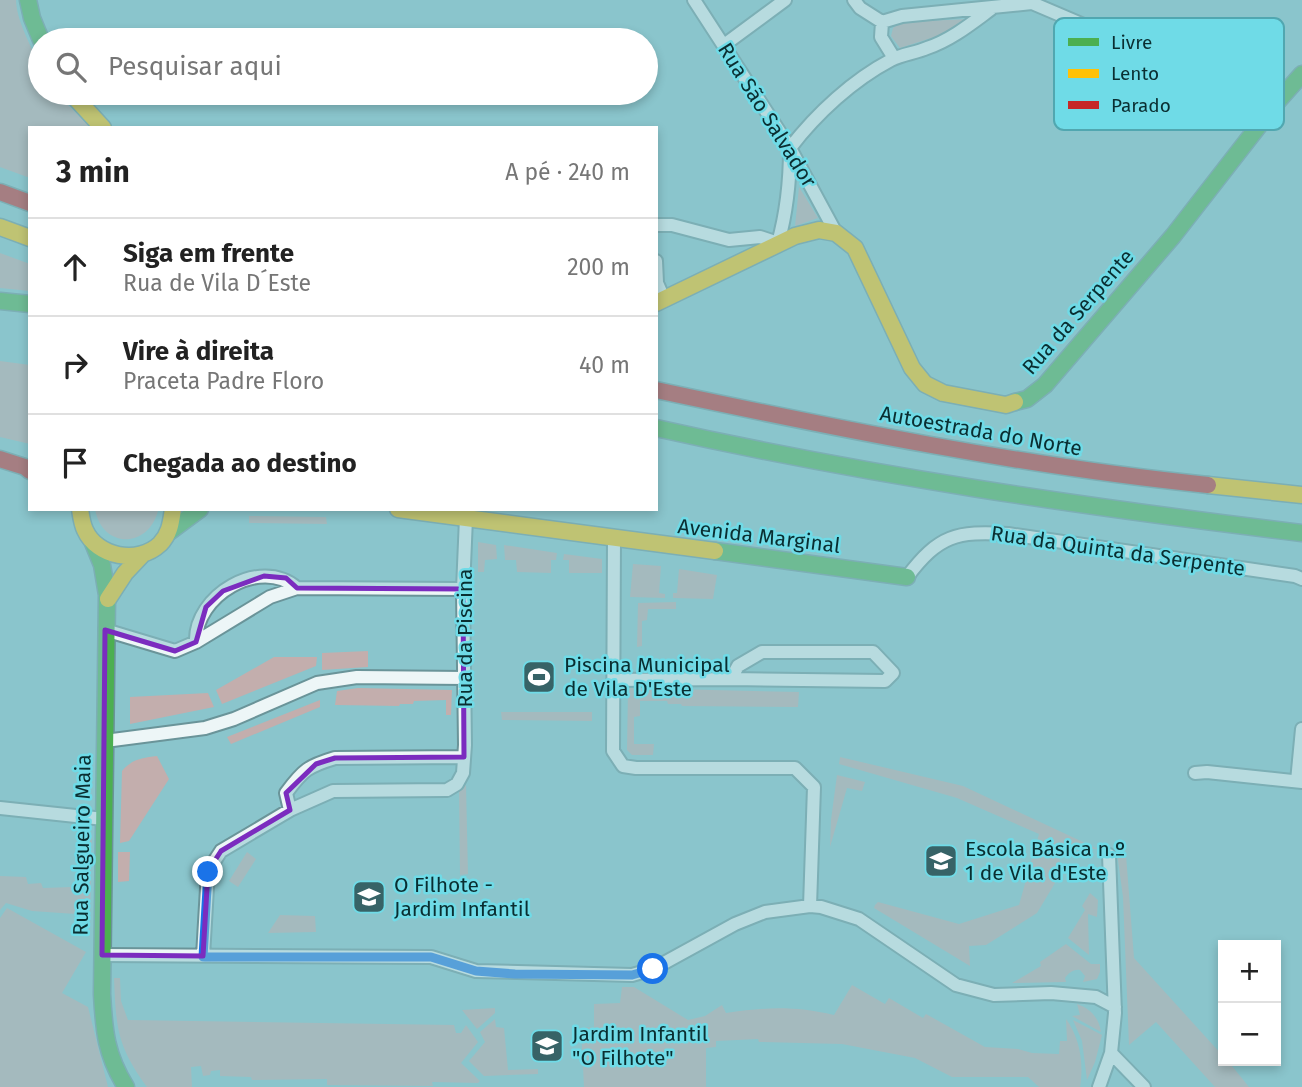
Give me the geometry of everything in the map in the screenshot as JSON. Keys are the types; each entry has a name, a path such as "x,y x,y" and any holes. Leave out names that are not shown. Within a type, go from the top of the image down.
{"main road":[{"path":"29,0 36,28"},
{"name":"Rua da Serpente","path":"1284,94 1302,74"},
{"path":"81,105 101,126"},
{"name":"Rua da Serpente","path":"836,233 855,248 912,369 925,384 943,393 1006,405 1027,399 1045,385 1173,236 1255,130"},
{"path":"0,192 28,203"},
{"path":"0,227 28,237"},
{"path":"660,301 795,236 819,230 836,233"},
{"path":"0,301 28,304"},
{"name":"Autoestrada do Norte","path":"658,390 806,422 1000,457 1157,481 1302,495"},
{"path":"658,428 794,458 1015,497 1302,533"},
{"path":"0,459 28,468"},
{"path":"169,532 173,511"},
{"path":"169,532 197,511"},
{"name":"Avenida Marginal","path":"413,511 906,577"},
{"name":"Rua Salgueiro Maia","path":"78,512 104,566 108,599 105,629 102,955 104,1035 118,1074 126,1087"},
{"name":"Rua Salgueiro Maia","path":"108,599 125,573 143,554 154,549 169,532"},
{"path":"93,543 116,556 143,554"}],"street":[{"name":"Rua São Salvador","path":"694,0 790,148 836,233"},
{"path":"724,45 785,0"},
{"path":"854,0 860,8 882,22 902,16 1032,3 1067,18"},
{"path":"658,225 672,225 729,240 760,237 778,243 787,206 790,148 804,130 860,79 894,58 929,48 964,29 993,8"},
{"path":"882,22 881,37 894,58"},
{"name":"Rua da Piscina","path":"464,757 463,589 466,518"},
{"name":"Rua da Quinta da Serpente","path":"906,577 923,555 948,539 972,532 1035,538 1302,579"},
{"path":"614,538 613,751 623,766 684,769 795,768 814,787 810,906"},
{"path":"196,642 196,629 206,607 223,591 246,580 264,576 286,578 296,588"},
{"path":"105,629 175,651 196,642 270,597 296,588 463,589"},
{"path":"613,680 885,681 893,673 873,652 762,652 738,666 732,679"},
{"path":"105,741 205,728 234,719 317,682 357,677 465,678"},
{"path":"1195,773 1299,781 1302,729"},
{"path":"203,957 208,872 221,851 290,810 333,791 447,790 457,785 463,773 464,757 335,758 301,772 286,793 290,810"},
{"path":"0,808 104,819"},
{"path":"1099,1087 1111,1053 1115,1007 1110,855"},
{"path":"102,955 431,957 476,971 632,975 653,969 735,924 765,912 810,906 859,919 956,985 994,995 1051,993 1097,997 1115,1007"},
{"path":"1111,1053 1144,1087"}],"highlighted area":[{"path":"264,576 286,578 297,588 463,589 464,757 335,758 316,764 286,793 290,810 221,851 208,871 203,956 102,955 105,630 175,651 196,642 206,607 223,591"}],"shaded area":[{"path":"0,0 16,0 19,18 28,40 28,105 68,105 89,126 28,126 28,177 0,167"},
{"path":"970,19 947,33 900,48 891,36 893,28 901,22"},
{"path":"799,187 818,218 795,226"},
{"path":"0,253 28,263 28,291 0,288"},
{"path":"0,361 28,365 28,444 0,437"},
{"path":"96,511 158,511 153,523 136,538 115,537 106,532"},
{"path":"249,516 326,517 327,524 249,523"},
{"path":"478,542 496,545 497,559 485,560 484,572 478,572"},
{"path":"504,545 557,553 556,560 551,560 551,573 517,572 516,560 505,560"},
{"path":"564,554 602,559 602,573 569,573 569,560 563,560"},
{"path":"633,564 661,566 659,593 665,594 665,598 630,597"},
{"path":"679,569 717,575 713,599 673,598 673,593 677,593"},
{"path":"676,602 676,609 648,609 647,620 642,621 642,646 637,647 638,603"},
{"path":"368,651 368,667 322,670 322,653"},
{"path":"274,657 317,657 316,666 222,704 216,690"},
{"path":"358,688 452,690 451,715 446,715 446,700 414,701 413,704 399,706 335,705 337,691"},
{"path":"628,688 799,692 798,707 682,706 668,704 667,701 640,701 640,716 634,717 634,744 654,744 653,755 632,755 627,750"},
{"path":"208,693 214,707 130,724 130,697"},
{"path":"320,700 320,707 231,744 227,737"},
{"path":"501,712 592,712 592,721 502,720"},
{"path":"157,756 169,779 129,841 120,843 122,771 142,758"},
{"path":"840,757 963,786 1098,849 1061,848 1058,878 1037,913 986,945 969,946 970,966 874,908 875,905 878,902 959,924 1019,905 1039,834 957,798 839,764"},
{"path":"837,775 865,782 862,791 847,788 830,847 831,820"},
{"path":"466,785 468,874 460,875 459,790"},
{"path":"80,827 88,828 92,834 90,915 32,911 6,903 0,910 0,876 26,877 28,884 41,883 43,888 72,887 81,873"},
{"path":"118,852 130,852 129,881 118,882"},
{"path":"247,852 256,859 238,887 229,881"},
{"path":"1117,853 1126,855 1134,958 1218,1050 1218,1066 1232,1066 1249,1087 1215,1087 1156,1022 1129,1045 1123,897"},
{"path":"1090,893 1098,900 1097,917 1088,914 1089,955 1068,938 1085,910 1082,906"},
{"path":"7,908 86,952 62,993 88,1007 108,1087 0,1087 0,918"},
{"path":"280,915 315,916 316,932 268,933"},
{"path":"1066,944 1091,964 1100,964 1097,979 1083,982 1085,976 1078,970 1068,974 1066,982 1012,983 1041,966 1040,962"},
{"path":"114,978 120,978 121,1001 128,1020 454,1025 456,1033 461,1033 466,1025 478,1042 461,1063 480,1081 432,1082 433,1086 327,1085 327,1079 252,1080 251,1077 220,1076 220,1070 203,1076 201,1066 191,1067 192,1087 147,1087 129,1060 120,1036"},
{"path":"852,985 885,1004 889,998 923,1018 926,1014 985,1047 1059,1054 1060,1041 1067,1041 1066,1019 1075,1034 1080,1052 1080,1087 1039,1087 1028,1077 952,1077 915,1058 842,1044 759,1042 758,1039 716,1041 716,1047 706,1048 706,1087 584,1087 581,1028 594,1027 594,1004 620,1003 622,987 634,987 688,1020 705,1016 722,1005 726,1013 780,1008 834,1015"},
{"path":"1077,1004 1094,1015 1101,1032 1072,1016 1080,1015"},
{"path":"495,1008 495,1013 477,1029 462,1010"},
{"path":"495,1019 496,1027 504,1028 508,1070 538,1069 538,1074 484,1076 469,1061 485,1042 480,1032"},
{"path":"1073,1020 1102,1035 1087,1080 1082,1041"}],"traffic: fast":[{"path":"28,0 36,28"},
{"path":"1284,94 1302,74"},
{"path":"1015,402 1027,399 1045,385 1173,236 1255,130"},
{"path":"0,301 28,304"},
{"path":"658,428 817,461 978,489 1302,533"},
{"path":"169,532 197,511"},
{"path":"93,543 102,565 107,595 102,994 110,1053 126,1087"},
{"path":"715,551 907,577"}],"traffic: slow":[{"path":"82,105 101,126"},
{"path":"0,227 28,237"},
{"path":"658,302 795,236 819,230 836,233 855,248 912,368 925,384 943,393 1006,405 1015,402"},
{"path":"1208,485 1302,495"},
{"path":"80,511 84,528 99,547 108,552 130,556 151,551 160,544 168,532 173,511"},
{"path":"413,511 715,551"},
{"path":"108,599 125,573 143,554"}],"traffic: jam":[{"path":"0,192 28,202"},
{"path":"658,390 1000,457 1208,485"},
{"path":"0,459 28,469"}],"place":[{"name":"Piscina Municipal de Vila D'Este","path":"539,677"},
{"name":"Escola Básica n.º 1 de Vila d'Este","path":"941,861"},
{"name":"O Filhote - Jardim Infantil","path":"369,897"},
{"name":"Jardim Infantil \"O Filhote\"","path":"547,1046"}],"route":[{"path":"208,872 203,957 431,957 476,971 515,974 632,975 653,969"}]}
